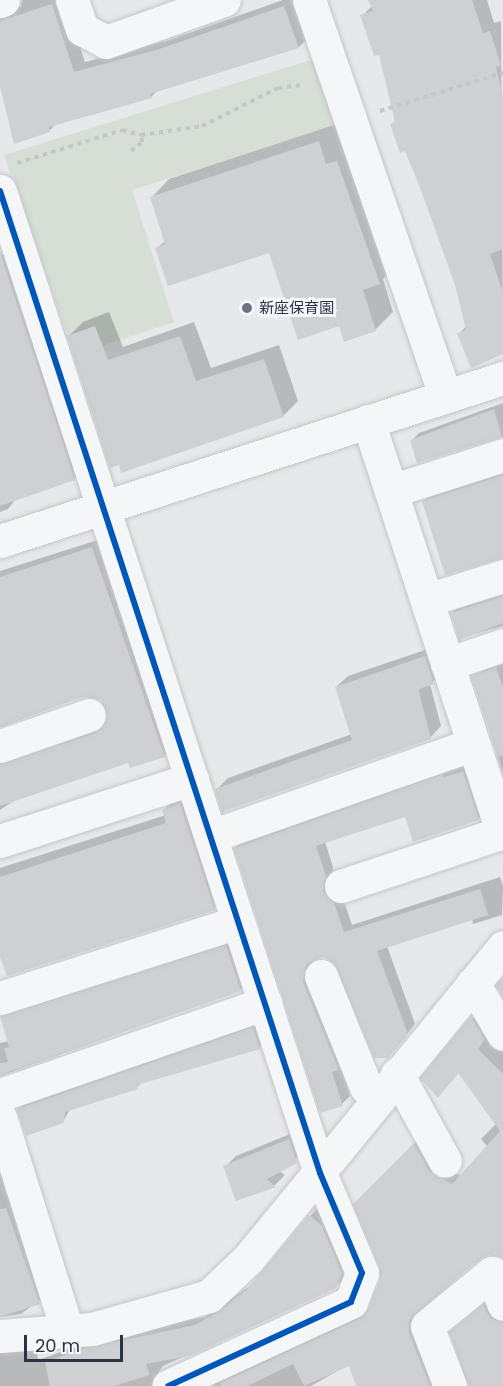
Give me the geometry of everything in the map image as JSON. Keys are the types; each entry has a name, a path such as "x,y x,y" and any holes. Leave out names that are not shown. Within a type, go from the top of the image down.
{"street":[{"path":"72,0 82,29 105,42 224,0"},
{"path":"309,0 445,396"},
{"path":"5,178 7,236 104,507 320,1173 362,1274 351,1302 168,1386"},
{"path":"0,541 503,378"},
{"path":"341,886 503,833 368,421"},
{"path":"392,491 503,455"},
{"path":"427,600 503,576"},
{"path":"447,664 503,645"},
{"path":"0,746 89,715"},
{"path":"210,836 473,744"},
{"path":"0,841 192,779"},
{"path":"0,998 238,922"},
{"path":"0,1336 67,1329 92,1329 209,1296 248,1259 320,1173 387,1086 503,947"},
{"path":"321,976 366,1087 387,1086"},
{"path":"473,983 503,1034"},
{"path":"0,1095 265,1003"},
{"path":"387,1086 445,1161"},
{"path":"0,1117 67,1329"},
{"path":"450,1386 427,1326 492,1273 503,1304"}],"path":[{"path":"351,120 503,73"},
{"path":"5,178 122,130 141,135 202,126 278,88 336,80"},
{"path":"131,151 139,148 141,135"}],"shaded area":[{"path":"317,58 338,124 132,190 174,322 75,355 4,155"}],"building":[{"path":"368,0 472,0 483,33 490,31 501,65 496,67 503,96 503,249 490,254 503,293 503,354 471,368 457,333 466,330 455,285 421,190 405,151 400,153 390,124 395,122 379,55 374,56 360,15 373,11"},
{"path":"52,4 74,72 156,50 284,6 299,48 150,94 152,98 49,127 50,132 14,144 0,86 0,21"},
{"path":"319,141 326,164 337,161 380,284 363,290 376,331 344,342 339,326 298,340 269,253 168,286 155,248 165,244 150,197"},
{"path":"0,252 75,480 0,506"},
{"path":"95,326 108,360 180,336 196,381 264,359 284,417 121,473 119,465 110,468 67,336"},
{"path":"494,409 502,437 417,463 410,440"},
{"path":"503,475 503,558 445,575 422,501"},
{"path":"92,547 165,757 130,768 128,763 0,806 0,764 95,733 107,718 101,700 83,697 0,726 0,577"},
{"path":"503,596 503,623 459,640 451,613"},
{"path":"425,656 434,684 419,689 431,739 222,812 215,789 352,740 335,687"},
{"path":"496,667 503,687 503,756 498,756 471,676"},
{"path":"463,771 479,820 413,842 405,817 316,846 326,876 323,891 334,903 344,932 480,889 488,915 377,951 408,1034 388,1058 374,1058 333,962 323,957 307,964 303,982 339,1070 332,1072 343,1106 320,1113 234,848 443,774 444,777"},
{"path":"180,803 215,910 7,976 0,957 0,877 166,823 162,810"},
{"path":"226,945 241,991 0,1075 0,1063 8,1062 4,1048 9,1047 0,1016"},
{"path":"503,977 503,997 496,985"},
{"path":"471,1016 485,1040 478,1049 503,1074 503,1258 489,1255 480,1258 409,1321 409,1333 430,1386 356,1386 349,1366 304,1386 293,1364 247,1386 221,1386 220,1383 359,1319 368,1309 380,1280 379,1267 353,1204 414,1143 429,1171 452,1184 500,1131 458,1073 438,1098 420,1078"},
{"path":"253,1027 260,1049 137,1085 138,1089 65,1112 64,1123 26,1136 17,1109"},
{"path":"289,1139 297,1163 267,1179 276,1187 236,1201 223,1166"},
{"path":"6,1208 40,1304 0,1317 0,1209"},
{"path":"309,1215 322,1226 342,1273 336,1288 189,1356 146,1364 150,1375 114,1386 50,1386 45,1362 85,1348 195,1325 221,1310 247,1289"},
{"path":"483,1304 490,1318 503,1322 503,1386 468,1386 449,1332"}],"cycle path":[{"path":"0,191 320,1173 362,1273 351,1302 168,1386"}],"place":[{"name":"新座保育園","path":"247,308"}]}
